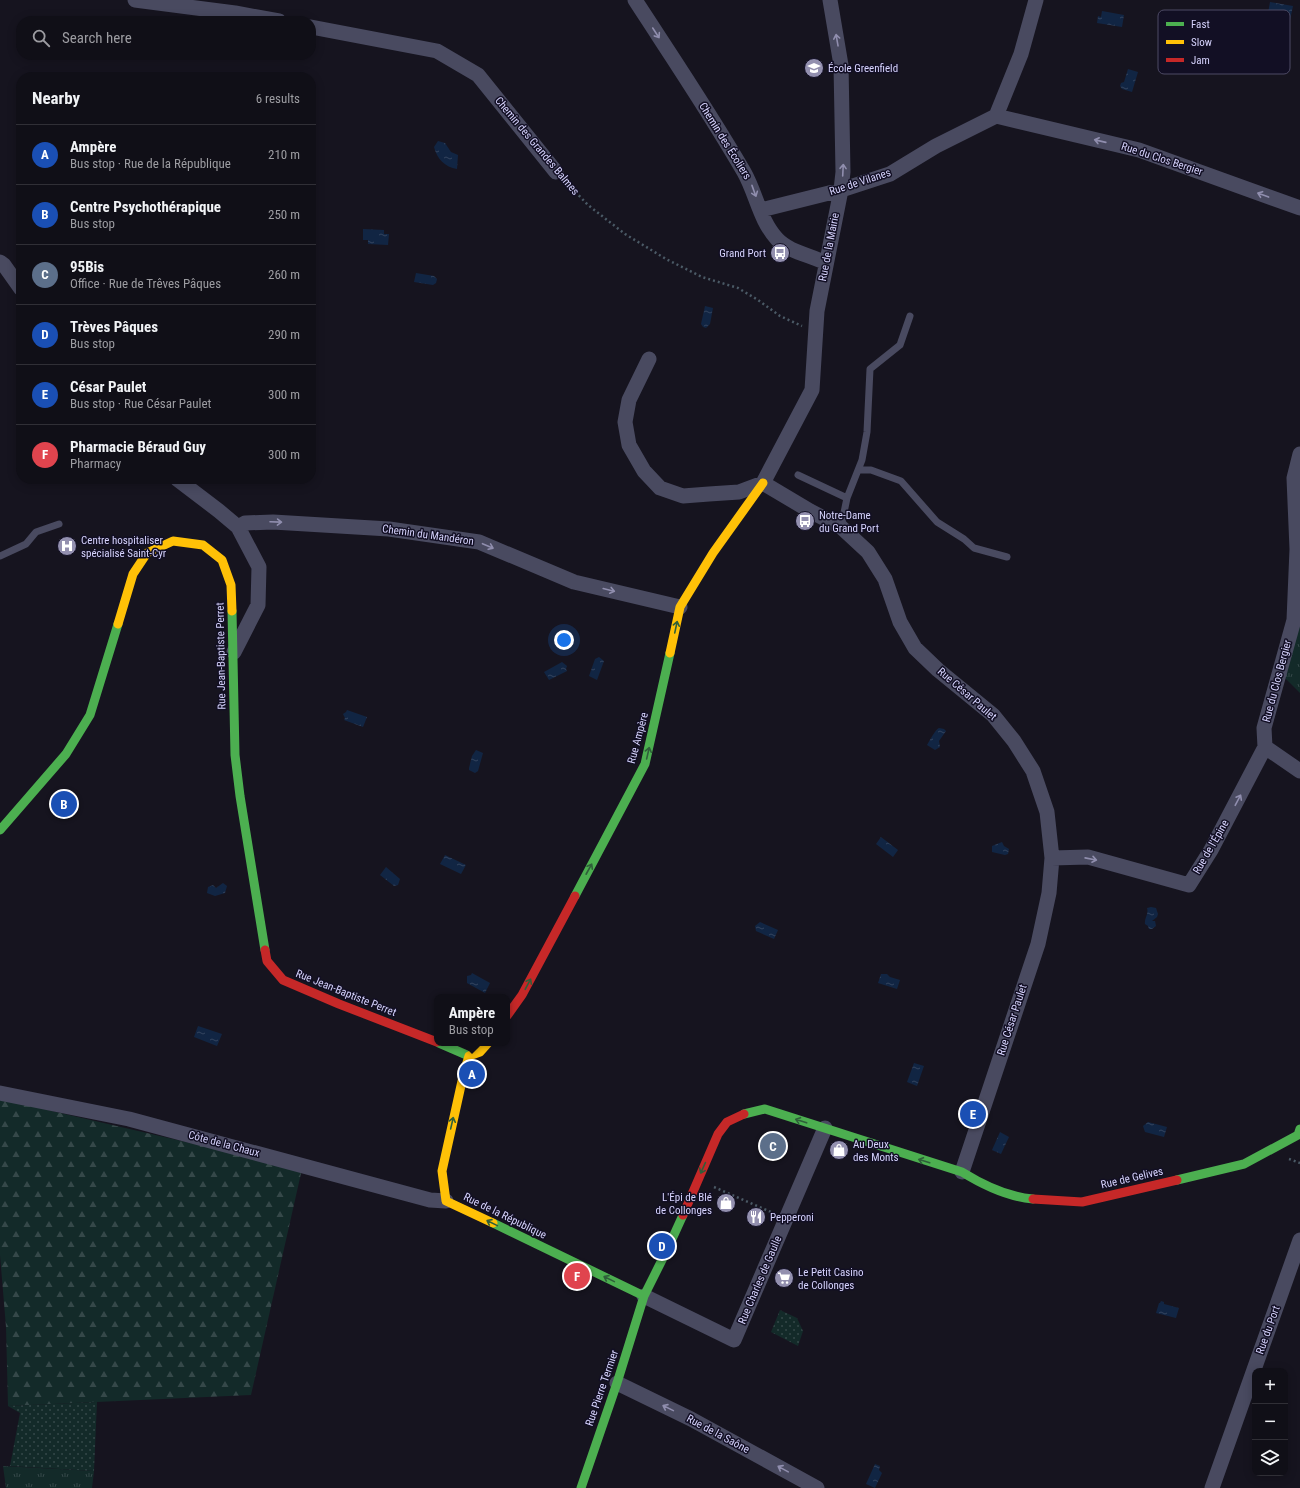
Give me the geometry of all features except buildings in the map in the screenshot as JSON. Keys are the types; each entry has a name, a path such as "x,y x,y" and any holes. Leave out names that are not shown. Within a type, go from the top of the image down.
{"street":[{"path":"135,0 252,16"},
{"name":"Chemin des Écoliers","path":"635,0 751,183 767,226 777,239 787,248 826,263"},
{"name":"Rue de la Mairie","path":"763,483 812,390 817,311 844,172 842,65 830,0"},
{"path":"996,116 1021,54 1036,0"},
{"name":"Chemin des Grandes Balmes","path":"316,28 437,51 478,75 556,172"},
{"name":"Rue de Vilanes","path":"761,210 841,190 890,174 936,146 996,116"},
{"name":"Rue du Clos Bergier","path":"996,116 1139,150 1300,208"},
{"path":"0,262 4,265 16,282"},
{"path":"649,359 630,400 625,422 630,445 644,471 660,488 684,496 739,492 763,483"},
{"name":"Rue du Clos Bergier","path":"1265,747 1264,728 1294,620 1297,549 1294,478 1300,454"},
{"name":"Rue César Paulet","path":"763,483 810,511 842,527 868,552 886,579 900,622 915,648 938,670 993,715 1014,741 1033,771 1047,812 1052,858 1049,893 1038,944 962,1172"},
{"name":"Rue Ampère","path":"510,1012 522,996 645,764 680,607 713,553 763,483"},
{"path":"184,484 238,527 259,567 258,605 233,653"},
{"name":"Chemin du Mandéron","path":"238,527 245,523 273,522 389,529 479,542 574,582 680,607"},
{"name":"Rue Jean-Baptiste Perret","path":"0,830 66,754 90,715 133,574 147,553 173,542 203,545 222,560 231,585 235,755 240,796 267,961 283,980 434,1041"},
{"path":"1265,747 1300,771"},
{"name":"Rue de l'Épine","path":"1052,858 1088,857 1189,885 1211,850 1265,747"},
{"name":"Rue Jean-Baptiste Perret","path":"445,1046 469,1056"},
{"path":"469,1056 475,1055 486,1046"},
{"name":"Rue de la République","path":"469,1056 464,1072 442,1171 446,1201 644,1296"},
{"name":"Côte de la Chaux","path":"0,1093 129,1119 430,1200 446,1201"},
{"name":"Rue Pierre Termier","path":"581,1488 617,1383 644,1296 668,1248 718,1134 727,1122 749,1112 765,1109 825,1128"},
{"name":"Rue de Gelives","path":"825,1128 962,1172 978,1182 1021,1198 1082,1202 1244,1164 1298,1135 1300,1129"},
{"name":"Rue Charles de Gaulle","path":"644,1296 734,1340 825,1128"},
{"name":"Rue du Port","path":"1212,1488 1300,1240"},
{"name":"Rue de la Saône","path":"617,1383 691,1419 817,1488"}],"lane":[{"path":"842,527 847,498 859,470 867,432 870,369 900,345 910,316"},
{"path":"859,470 871,470 901,481 937,522 964,539 974,548 1007,557"},
{"path":"798,475 847,498"},
{"path":"0,556 26,544 36,532 59,524"}],"path":[{"name":"Chemin des Grandes Balmes","path":"556,172 588,205 625,234 660,256 702,277 738,288 780,316 816,331"},
{"path":"712,1186 766,1210"}],"green space":[{"path":"1300,612 1300,693 1284,677"},
{"path":"0,1099 302,1169 251,1395 8,1406 6,1327 0,1255"},
{"path":"780,1310 797,1318 803,1331 798,1346 771,1332"},
{"path":"97,1402 94,1471 10,1466 20,1413 8,1406"},
{"path":"3,1466 94,1471 92,1488 6,1488"}],"water":[{"path":"1270,2 1293,6 1290,20 1290,10 1269,10"},
{"path":"1102,11 1124,15 1122,27 1097,23 1098,16 1101,17"},
{"path":"1128,69 1138,72 1132,92 1122,89 1120,86 1121,83 1124,82"},
{"path":"438,141 445,143 451,152 458,155 457,169 445,164 439,159 434,147"},
{"path":"363,229 384,230 384,234 389,234 388,245 368,244 368,240 363,240"},
{"path":"416,273 434,276 437,279 436,283 433,285 414,282"},
{"path":"705,306 713,308 710,324 706,328 701,324"},
{"path":"599,657 604,661 597,680 589,676 595,659"},
{"path":"562,662 567,666 567,671 549,680 544,672"},
{"path":"347,710 367,717 363,727 344,720 345,718 343,714"},
{"path":"939,728 946,731 939,741 940,747 935,750 927,745 934,733"},
{"path":"476,750 483,753 478,771 475,773 469,770 469,768 472,756"},
{"path":"881,837 898,850 893,857 876,844"},
{"path":"1002,842 1004,846 1009,849 1008,854 1005,855 992,852 992,846"},
{"path":"445,855 466,865 461,874 440,864"},
{"path":"386,867 400,879 398,885 394,886 380,875"},
{"path":"223,883 227,886 225,893 215,896 207,893 208,887 213,885 216,888"},
{"path":"1147,908 1156,908 1158,914 1152,921 1155,921 1156,926 1149,929 1145,922"},
{"path":"760,922 778,930 774,939 756,931 755,926"},
{"path":"472,973 490,983 485,993 467,983 467,976 471,975"},
{"path":"881,974 887,974 890,977 900,980 897,989 878,983"},
{"path":"198,1026 222,1034 217,1046 194,1037"},
{"path":"914,1063 924,1066 917,1086 907,1082"},
{"path":"1148,1122 1167,1127 1164,1137 1145,1132 1143,1126"},
{"path":"1000,1132 1009,1137 1001,1154 992,1150"},
{"path":"1161,1301 1164,1302 1164,1304 1179,1308 1176,1318 1156,1313"},
{"path":"875,1464 880,1466 879,1470 882,1473 875,1488 866,1484"}],"traffic: fast":[{"path":"232,611 235,755 240,796 265,950"},
{"path":"0,830 66,754 90,715 118,624"},
{"path":"575,896 645,764 670,653"},
{"path":"446,1046 469,1056"},
{"path":"744,1114 765,1109 962,1172 987,1186 1005,1193 1033,1199"},
{"path":"1177,1180 1244,1164 1298,1135 1300,1129"},
{"path":"581,1488 617,1383 644,1296 683,1215"},
{"path":"493,1223 644,1296"}],"traffic: slow":[{"path":"670,653 680,607 713,553 763,483"},
{"path":"118,624 133,574 147,553 173,541 203,545 222,560 231,585 232,611"},
{"path":"469,1056 480,1052 485,1046"},
{"path":"469,1056 464,1072 442,1171 446,1201 493,1223"}],"traffic: jam":[{"path":"510,1012 522,995 575,896"},
{"path":"265,950 267,961 283,980 339,1004 434,1041"},
{"path":"683,1215 718,1134 727,1122 744,1114"},
{"path":"1033,1199 1082,1202 1177,1180"}],"place":[{"name":"École Greenfield","path":"814,68"},
{"name":"Grand Port","path":"780,253"},
{"name":"Notre-Dame du Grand Port","path":"805,521"},
{"name":"Centre hospitaliser spécialisé Saint-Cyr","path":"67,546"},
{"name":"Centre Psychothérapique","path":"64,804"},
{"name":"Ampère","path":"472,1074"},
{"name":"César Paulet","path":"973,1114"},
{"name":"95Bis","path":"773,1146"},
{"name":"Au Deux des Monts","path":"839,1150"},
{"name":"L'Épi de Blé de Collonges","path":"726,1203"},
{"name":"Pepperoni","path":"756,1217"},
{"name":"Trèves Pâques","path":"662,1246"},
{"name":"Pharmacie Béraud Guy","path":"577,1276"},
{"name":"Le Petit Casino de Collonges","path":"784,1278"}]}
